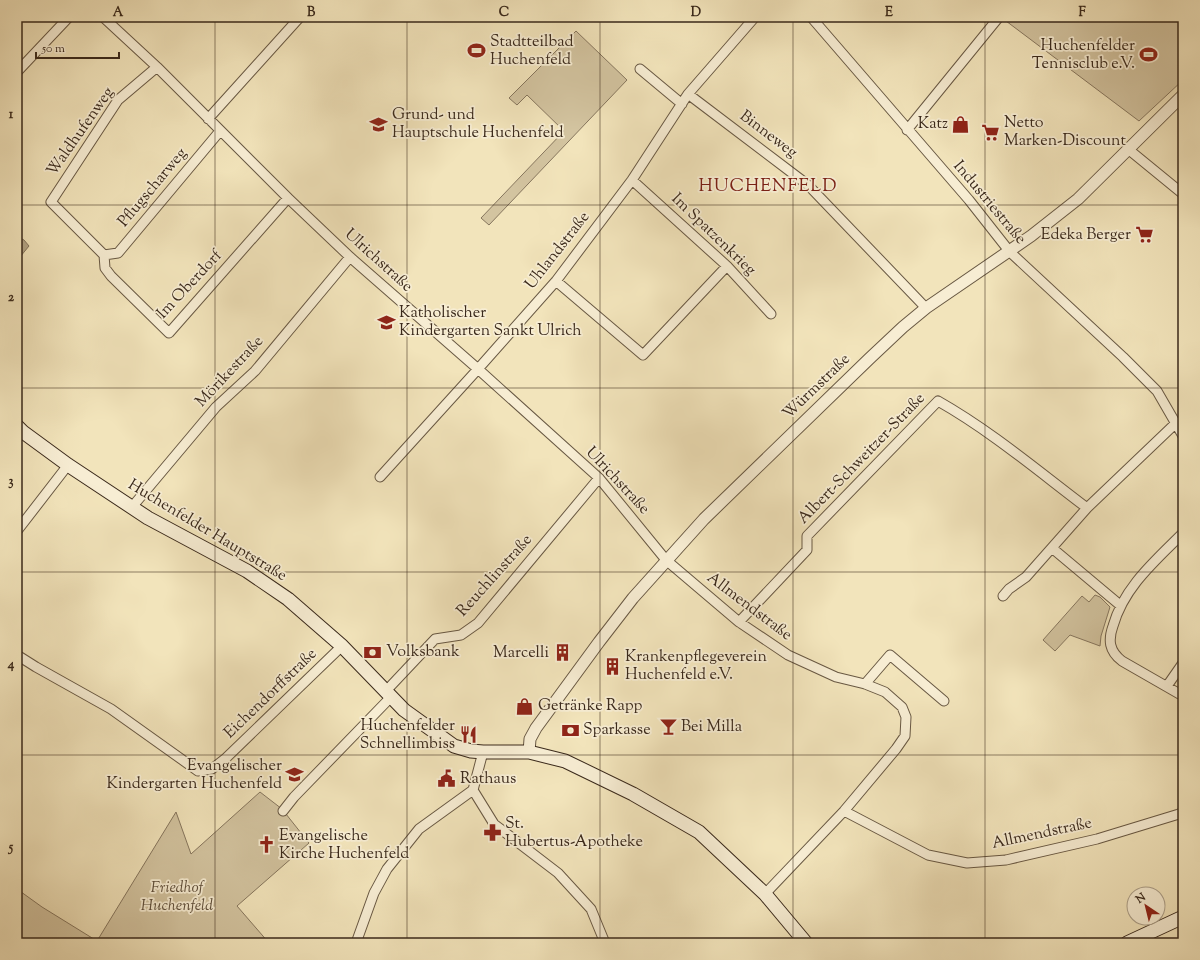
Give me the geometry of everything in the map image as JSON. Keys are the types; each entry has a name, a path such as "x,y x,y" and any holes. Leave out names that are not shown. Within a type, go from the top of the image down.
{"main road":[{"name":"Huchenfelder Hauptstraße","path":"17,426 68,465 148,518 252,575 288,599 342,646 388,695 414,718 454,746 472,751 483,752 529,752 565,761 633,794 699,832 765,894 806,943"},
{"path":"1127,943 1183,917"}],"street":[{"path":"17,72 69,17"},
{"name":"Ulrichstraße","path":"103,17 157,67 288,198 350,257 478,369 599,478 666,560"},
{"path":"208,118 300,17"},
{"name":"Uhlandstraße","path":"380,477 556,281 632,180 688,94 755,17"},
{"name":"Industriestraße","path":"811,17 969,200 1010,252 1123,357 1157,391 1183,436"},
{"path":"907,130 999,17"},
{"name":"Waldhufenweg","path":"51,202 118,100 157,67"},
{"path":"640,69 682,104"},
{"name":"Binneweg","path":"688,94 808,185 926,308"},
{"name":"Würmstraße","path":"529,752 530,739 536,728 599,642 633,598 704,519 863,364 926,308 1010,252 1078,199 1183,95"},
{"name":"Pflugscharweg","path":"104,255 118,253 220,131"},
{"path":"1128,149 1183,194"},
{"name":"Im Spatzenkrieg","path":"632,180 727,266 772,314"},
{"name":"Im Oberdorf","path":"51,202 104,255 105,268 111,276 169,333 288,198"},
{"name":"Mörikestraße","path":"132,507 216,407 255,371 350,257"},
{"path":"556,281 643,355 727,266"},
{"name":"Albert-Schweitzer-Straße","path":"739,622 807,550 807,536 938,400 1018,455 1087,508"},
{"path":"1003,596 1026,577 1087,508 1176,423"},
{"path":"17,531 68,465"},
{"name":"Reuchlinstraße","path":"283,811 294,797 388,695 435,639 461,635 478,623 599,478"},
{"path":"1183,533 1137,580 1120,605 1114,620 1110,638 1110,645 1113,653 1122,661 1183,696"},
{"path":"1052,548 1120,605"},
{"name":"Allmendstraße","path":"666,560 739,622 788,655 836,677 865,684 885,692 902,708 906,717 905,736 896,748 844,811 765,894"},
{"name":"Eichendorffstraße","path":"17,655 111,709 165,746 198,771 212,769 226,758 342,646"},
{"path":"865,684 890,655 944,701"},
{"path":"1167,686 1183,663"},
{"path":"356,943 374,893 387,869 419,829 473,790 483,752"},
{"path":"473,790 494,824 558,873 591,908 605,943"},
{"name":"Allmendstraße","path":"844,811 928,855 967,863 1006,860 1096,839 1183,812"}],"green space":[{"path":"1009,17 1172,17 1183,25 1183,80 1139,121 1006,21"},
{"path":"576,31 627,80 489,225 481,218 564,131 527,95 517,105 509,98"},
{"path":"1095,595 1100,597 1110,607 1101,636 1100,646 1070,635 1055,651 1043,640 1082,596 1089,602"},
{"name":"Friedhof Huchenfeld","path":"260,792 282,809 309,843 237,906 269,943 17,943 17,889 42,907 97,941 176,812 191,854"}],"shaded area":[{"path":"20,238 29,246 20,257 17,254 17,239"}],"place":[{"name":"Stadtteilbad Huchenfeld","path":"477,51"},
{"name":"Huchenfelder Tennisclub e.V.","path":"1148,55"},
{"name":"Grund- und Hauptschule Huchenfeld","path":"379,124"},
{"name":"Katz","path":"961,124"},
{"name":"Netto Marken-Discount","path":"991,132"},
{"name":"Edeka Berger","path":"1144,235"},
{"name":"Katholischer Kindergarten Sankt Ulrich","path":"386,322"},
{"name":"Volksbank","path":"373,652"},
{"name":"Marcelli","path":"562,653"},
{"name":"Krankenpflegeverein Huchenfeld e.V.","path":"612,666"},
{"name":"Getränke Rapp","path":"525,706"},
{"name":"Bei Milla","path":"668,727"},
{"name":"Sparkasse","path":"570,730"},
{"name":"Huchenfelder Schnellimbiss","path":"468,735"},
{"name":"Evangelischer Kindergarten Huchenfeld","path":"295,775"},
{"name":"Rathaus","path":"447,779"},
{"name":"St. Hubertus-Apotheke","path":"492,833"},
{"name":"Evangelische Kirche Huchenfeld","path":"266,845"}],"district":[{"name":"HUCHENFELD","path":"768,187"}]}
